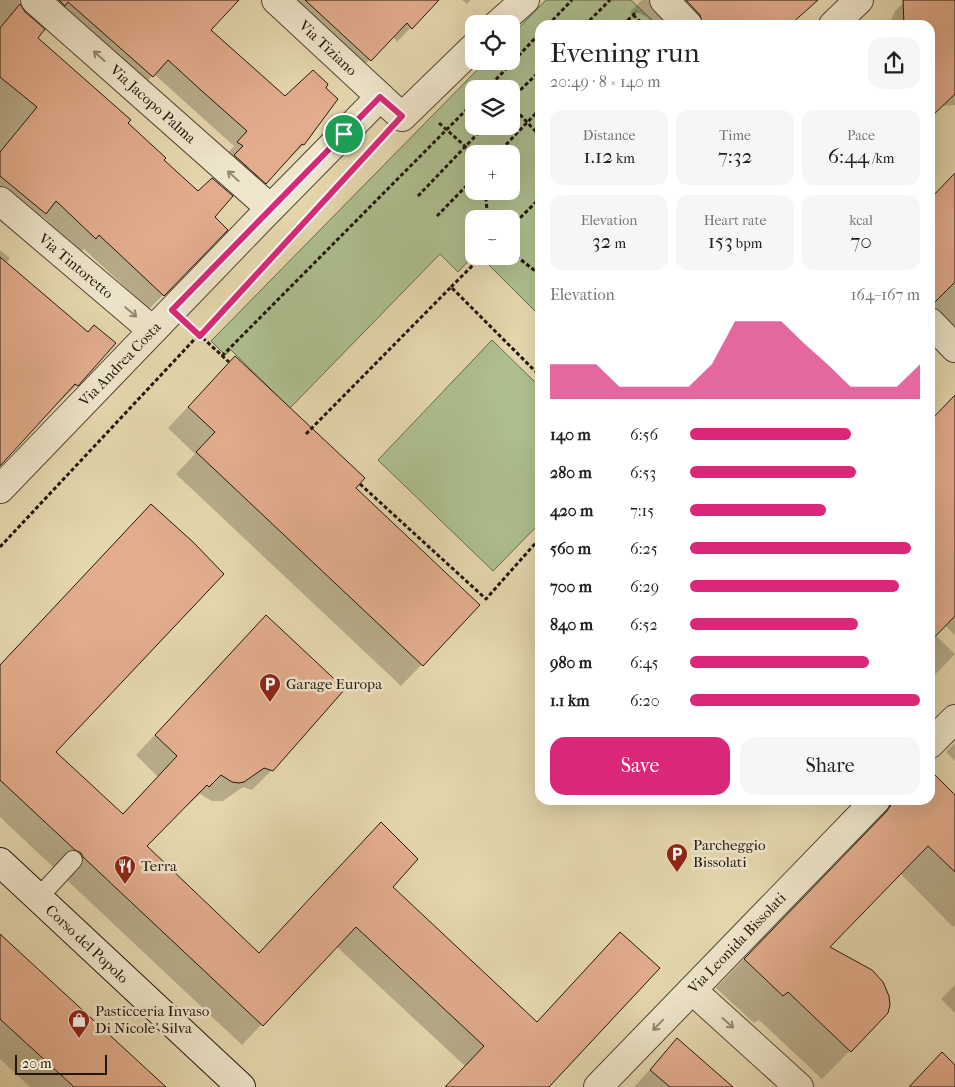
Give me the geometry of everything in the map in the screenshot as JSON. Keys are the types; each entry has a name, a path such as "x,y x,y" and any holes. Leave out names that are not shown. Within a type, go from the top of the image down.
{"street":[{"name":"Via Jacopo Palma","path":"35,0 270,208"},
{"name":"Via Tiziano","path":"276,0 380,97"},
{"path":"508,15 525,0"},
{"path":"664,0 683,20"},
{"path":"838,20 859,0"},
{"path":"380,97 402,116 465,56"},
{"name":"Via Andrea Costa","path":"0,489 270,208 380,97"},
{"name":"Via Tintoretto","path":"0,201 152,330"},
{"path":"935,327 955,348"},
{"name":"Via Leonida Bissolati","path":"598,1087 871,805"},
{"name":"Corso del Popolo","path":"0,862 241,1087"},
{"path":"692,990 798,1087"}],"lane":[{"path":"38,898 73,860"}],"path":[{"path":"553,20 572,0"},
{"path":"590,20 610,0"},
{"path":"633,15 638,20"},
{"path":"496,80 535,38"},
{"path":"520,91 535,75"},
{"path":"417,102 465,145"},
{"path":"222,356 465,111"},
{"path":"505,145 535,114"},
{"path":"520,115 535,131"},
{"path":"467,145 476,135"},
{"path":"418,196 465,147"},
{"path":"0,547 200,336 341,182"},
{"path":"437,216 465,187"},
{"path":"520,218 535,203"},
{"path":"520,259 535,270"},
{"path":"306,434 473,265"},
{"path":"451,287 535,371"},
{"path":"172,310 229,362"},
{"path":"360,484 486,599 535,544"}],"green space":[{"path":"546,0 631,0 652,20 535,20 535,311 489,265 520,265 520,210 465,210 465,265 458,272 440,254 290,408 231,350 225,355 211,341 465,82 465,135 520,135 520,80 467,80 477,70 520,70 520,27"},
{"path":"492,340 535,382 535,528 493,571 378,460"}],"building":[{"path":"59,0 239,0 211,30 285,96 313,70 328,84 326,88 338,99 304,145 302,144 266,184 234,155 243,146 237,142 247,131 168,60 153,77 68,2 65,6"},
{"path":"305,0 439,0 412,29 407,23 371,61"},
{"path":"686,0 818,0 796,20 702,20 700,15"},
{"path":"903,0 955,0 955,94 935,113 935,20 904,20"},
{"path":"20,4 25,12 45,29 38,38 131,120 128,123 198,191 212,178 233,196 215,217 228,230 164,296 99,235 96,239 56,201 46,214 0,176 0,152 37,107 0,77 0,28"},
{"path":"955,173 955,282 935,302 935,194"},
{"path":"0,257 88,332 94,325 116,343 78,386 75,384 0,466"},
{"path":"235,356 365,478 356,488 480,605 423,666 196,452 215,432 188,407"},
{"path":"955,395 955,616 935,637 935,416"},
{"path":"151,504 193,542 224,574 56,752 123,814 177,756 155,735 266,615 345,689 273,771 264,768 244,782 239,783 232,782 221,775 209,787 207,785 147,846 259,953 381,822 418,859 393,887 537,1022 620,932 660,968 549,1087 445,1087 484,1046 356,927 263,1026 83,857 81,853 75,850 0,780 0,665"},
{"path":"935,775 955,795 955,872 928,846 830,947 872,970 883,982 889,996 890,1005 888,1013 851,1052 788,992 783,996 744,959 891,805 935,805"},
{"path":"0,934 166,1087 74,1087 0,1019"},
{"path":"677,1038 733,1087 670,1087 650,1070"},
{"path":"942,1052 955,1065 955,1087 909,1087"}],"place":[{"name":"Garage Europa","path":"270,703"},
{"name":"Parcheggio Bissolati","path":"677,873"},
{"name":"Terra","path":"125,885"},
{"name":"Pasticceria Invaso Di Nicole' Silva","path":"79,1039"}],"route":[{"path":"380,97 402,116 200,336 172,310 344,134 380,97"}]}
